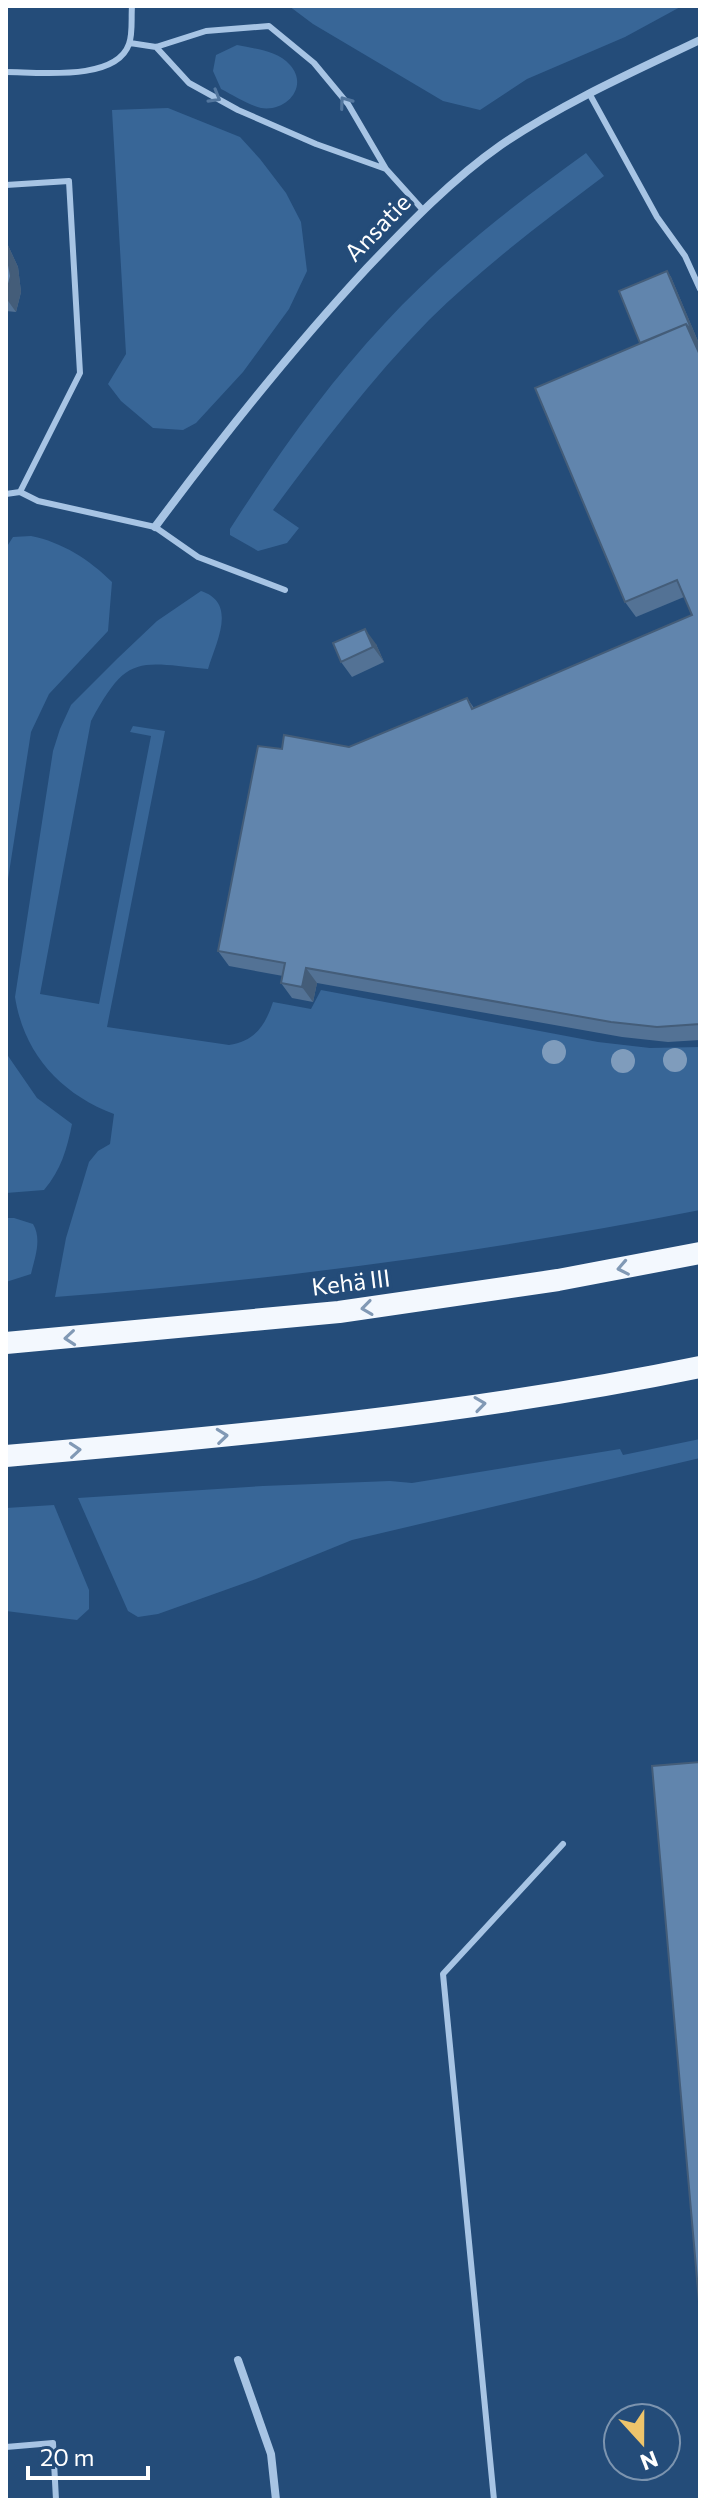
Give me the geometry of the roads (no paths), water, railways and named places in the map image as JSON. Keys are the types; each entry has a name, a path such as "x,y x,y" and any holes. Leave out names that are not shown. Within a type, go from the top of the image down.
{"highway":[{"name":"Kehä III","path":"6,1343 133,1333 370,1307 558,1280 700,1253"},
{"path":"6,1456 372,1419 587,1390 700,1367"}],"street":[{"name":"Ansatie","path":"155,527 234,423 322,316 422,209 501,145 589,93 700,40"},
{"path":"238,2360 271,2454 276,2500"}],"lane":[{"path":"6,72 100,68 120,56 130,43 132,6"},
{"path":"130,43 156,47 206,31 269,26 314,63 348,104 386,169 422,209"},
{"path":"156,47 189,83 238,110 316,144 386,169"},
{"path":"589,93 657,217 685,256 700,289"},
{"path":"6,185 69,181 80,373 20,492"},
{"path":"6,494 20,492 38,501 155,527 198,557 285,590"},
{"path":"494,2500 443,1974 563,1844"},
{"path":"6,2447 53,2443 56,2500"}]}
